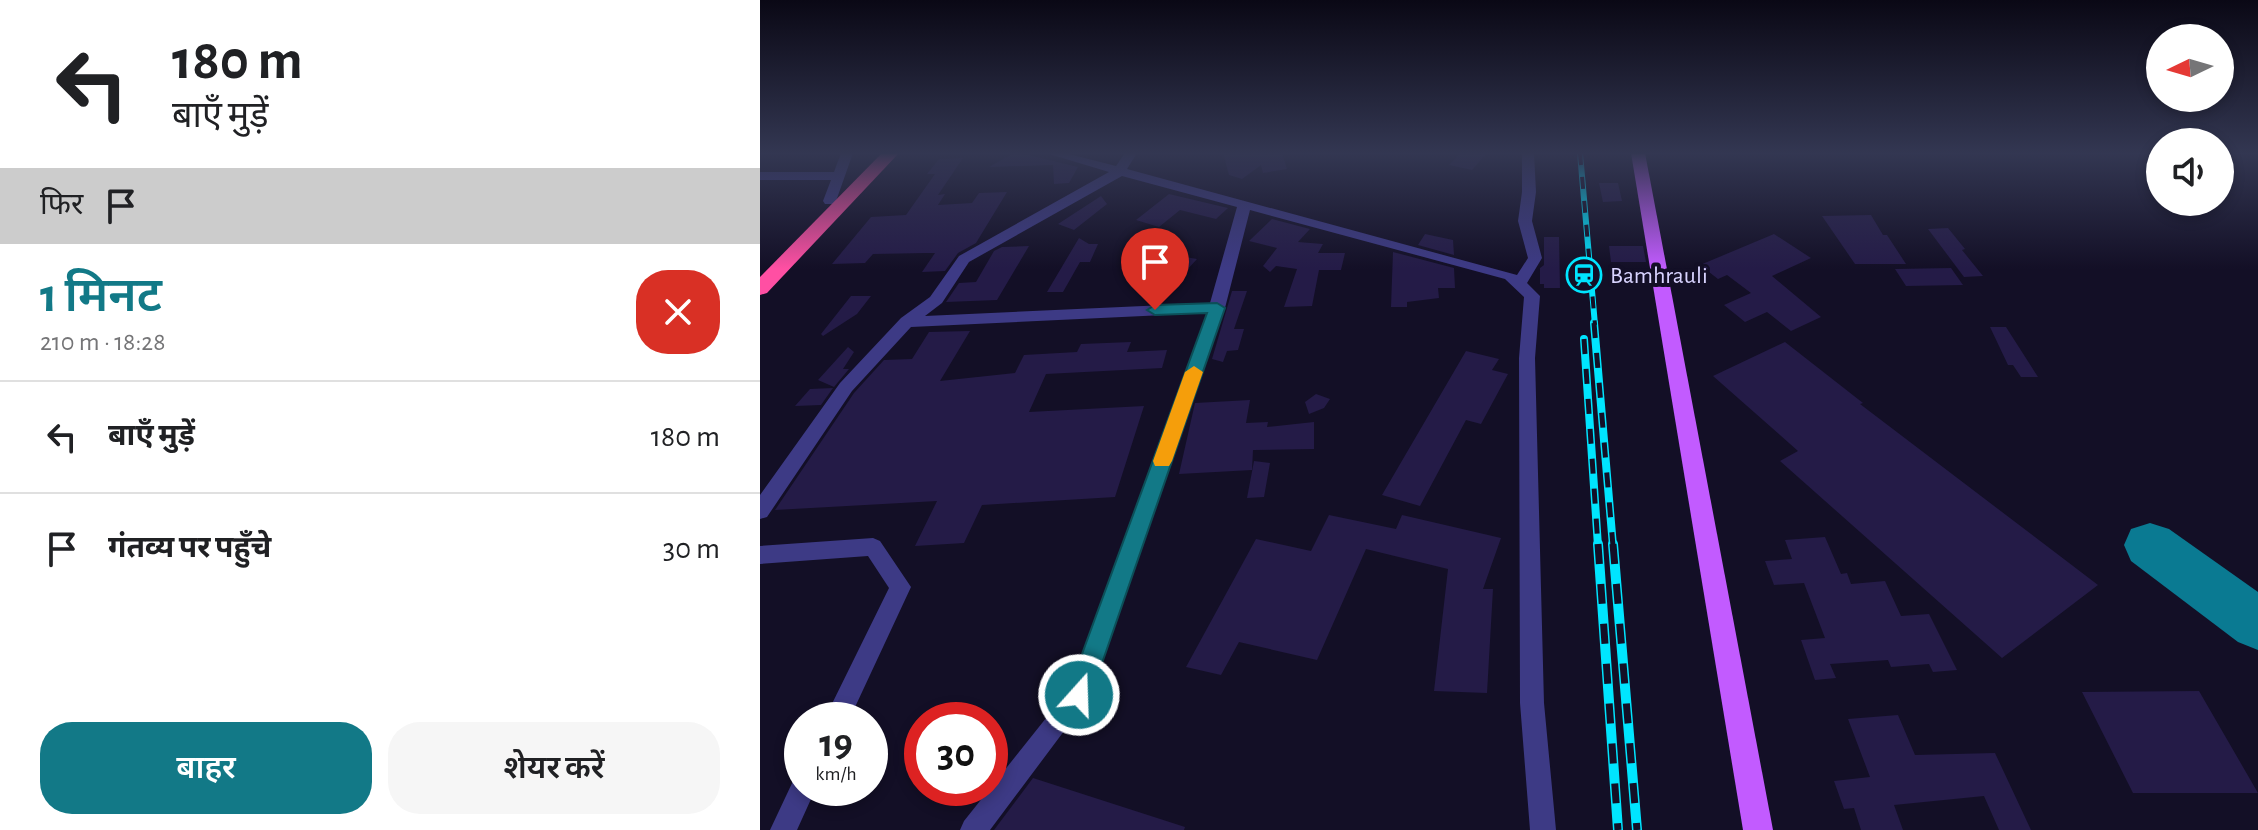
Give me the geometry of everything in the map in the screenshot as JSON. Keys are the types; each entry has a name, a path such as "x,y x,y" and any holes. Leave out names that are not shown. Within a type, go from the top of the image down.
{"highway":[{"path":"760,270 839,192"},
{"path":"760,289 854,192"}],"main road":[{"path":"1645,192 1758,830"}],"street":[{"path":"830,201 834,192"},
{"path":"760,511 846,387 907,322 936,300 964,259 1084,192"},
{"path":"1199,192 1510,276 1532,296 1527,358 1531,687 1543,830"},
{"path":"1519,284 1535,258 1525,221 1529,192"},
{"path":"973,830 1079,695 1217,308 1245,203"},
{"path":"907,322 1217,308"},
{"path":"760,555 873,547 900,587 845,702"},
{"path":"783,830 794,806"}],"building":[{"path":"922,192 945,194 938,205 972,203 979,193 1007,192 976,243 958,253 945,271 922,272 935,253 873,254 865,263 832,264 871,217 906,215"},
{"path":"1601,192 1620,192 1622,201 1603,202"},
{"path":"1169,194 1228,208 1216,219 1180,210 1159,227 1136,220"},
{"path":"1101,196 1107,204 1074,230 1058,224"},
{"path":"1871,215 1906,264 1855,264 1822,216"},
{"path":"1272,219 1310,229 1298,242 1323,244 1318,253 1345,253 1341,270 1319,270 1312,306 1284,307 1297,269 1276,266 1270,272 1263,266 1277,248 1249,241"},
{"path":"1948,228 1983,276 1964,277 1928,229"},
{"path":"1425,234 1453,240 1454,255 1418,245"},
{"path":"1774,234 1811,258 1772,276 1821,317 1791,331 1767,312 1745,322 1724,305 1751,293 1727,275 1718,279 1700,265"},
{"path":"1544,237 1559,237 1560,288 1544,288 1544,284 1540,284"},
{"path":"1079,238 1089,244 1098,244 1090,262 1080,262 1063,292 1047,292"},
{"path":"1029,246 997,300 946,302 959,283 976,282 994,251 1002,247"},
{"path":"1609,246 1643,246 1646,262 1611,262"},
{"path":"1393,252 1454,268 1455,288 1438,288 1439,298 1407,302 1407,307 1391,307"},
{"path":"1162,253 1197,259 1186,271 1151,264"},
{"path":"1951,268 1963,285 1906,286 1895,269"},
{"path":"1232,291 1247,291 1234,329 1244,329 1238,350 1227,351 1223,362 1212,359"},
{"path":"851,296 871,296 857,314 823,336 821,334"},
{"path":"1990,327 2006,327 2038,377 2021,377 2013,365 2008,365"},
{"path":"970,331 940,381 1015,373 1024,355 1077,352 1081,344 1131,342 1127,352 1167,350 1162,368 1046,374 1029,412 1144,406 1115,497 982,505 964,543 915,546 937,501 775,510 854,393 884,360 912,359 929,332"},
{"path":"1785,342 1863,403 1860,404 2098,585 2002,658 1780,461 1798,451 1713,376"},
{"path":"848,347 854,352 843,369 849,369 834,387 818,380"},
{"path":"1466,351 1499,359 1492,370 1508,374 1481,424 1466,420 1420,506 1382,495"},
{"path":"833,388 821,405 795,406 810,389"},
{"path":"1316,394 1330,399 1324,408 1309,414 1305,402"},
{"path":"1250,400 1246,423 1268,422 1267,427 1314,422 1314,449 1253,450 1252,470 1179,474 1195,403"},
{"path":"1254,461 1270,463 1264,497 1247,498"},
{"path":"1329,515 1396,529 1402,515 1501,538 1483,589 1493,589 1487,693 1434,691 1448,569 1366,549 1317,660 1239,642 1221,675 1186,667 1256,539 1311,551"},
{"path":"1825,537 1841,574 1847,573 1851,584 1885,581 1901,616 1929,614 1957,670 1933,672 1929,664 1891,667 1888,660 1830,664 1836,678 1815,680 1801,640 1825,638 1804,583 1774,585 1765,561 1792,559 1785,540"},
{"path":"2199,691 2258,793 2133,793 2082,692"},
{"path":"1898,715 1915,755 1995,753 2031,830 1999,830 1984,796 1894,805 1903,830 1861,830 1854,808 1844,809 1834,781 1870,777 1848,719"},
{"path":"1033,778 1185,827 1184,830 994,830"}],"taxiway":[{"path":"2150,545 2258,624"}],"railway":[{"path":"1583,192 1595,325"},
{"path":"1594,323 1613,546"},
{"path":"1584,339 1598,546"},
{"path":"1598,544 1618,830"},
{"path":"1613,544 1637,830"}],"slow traffic":[{"path":"1162,461 1194,372"}],"place":[{"name":"Bamhrauli","path":"1584,275"}],"route":[{"path":"1079,695 1217,308 1155,310"}]}
